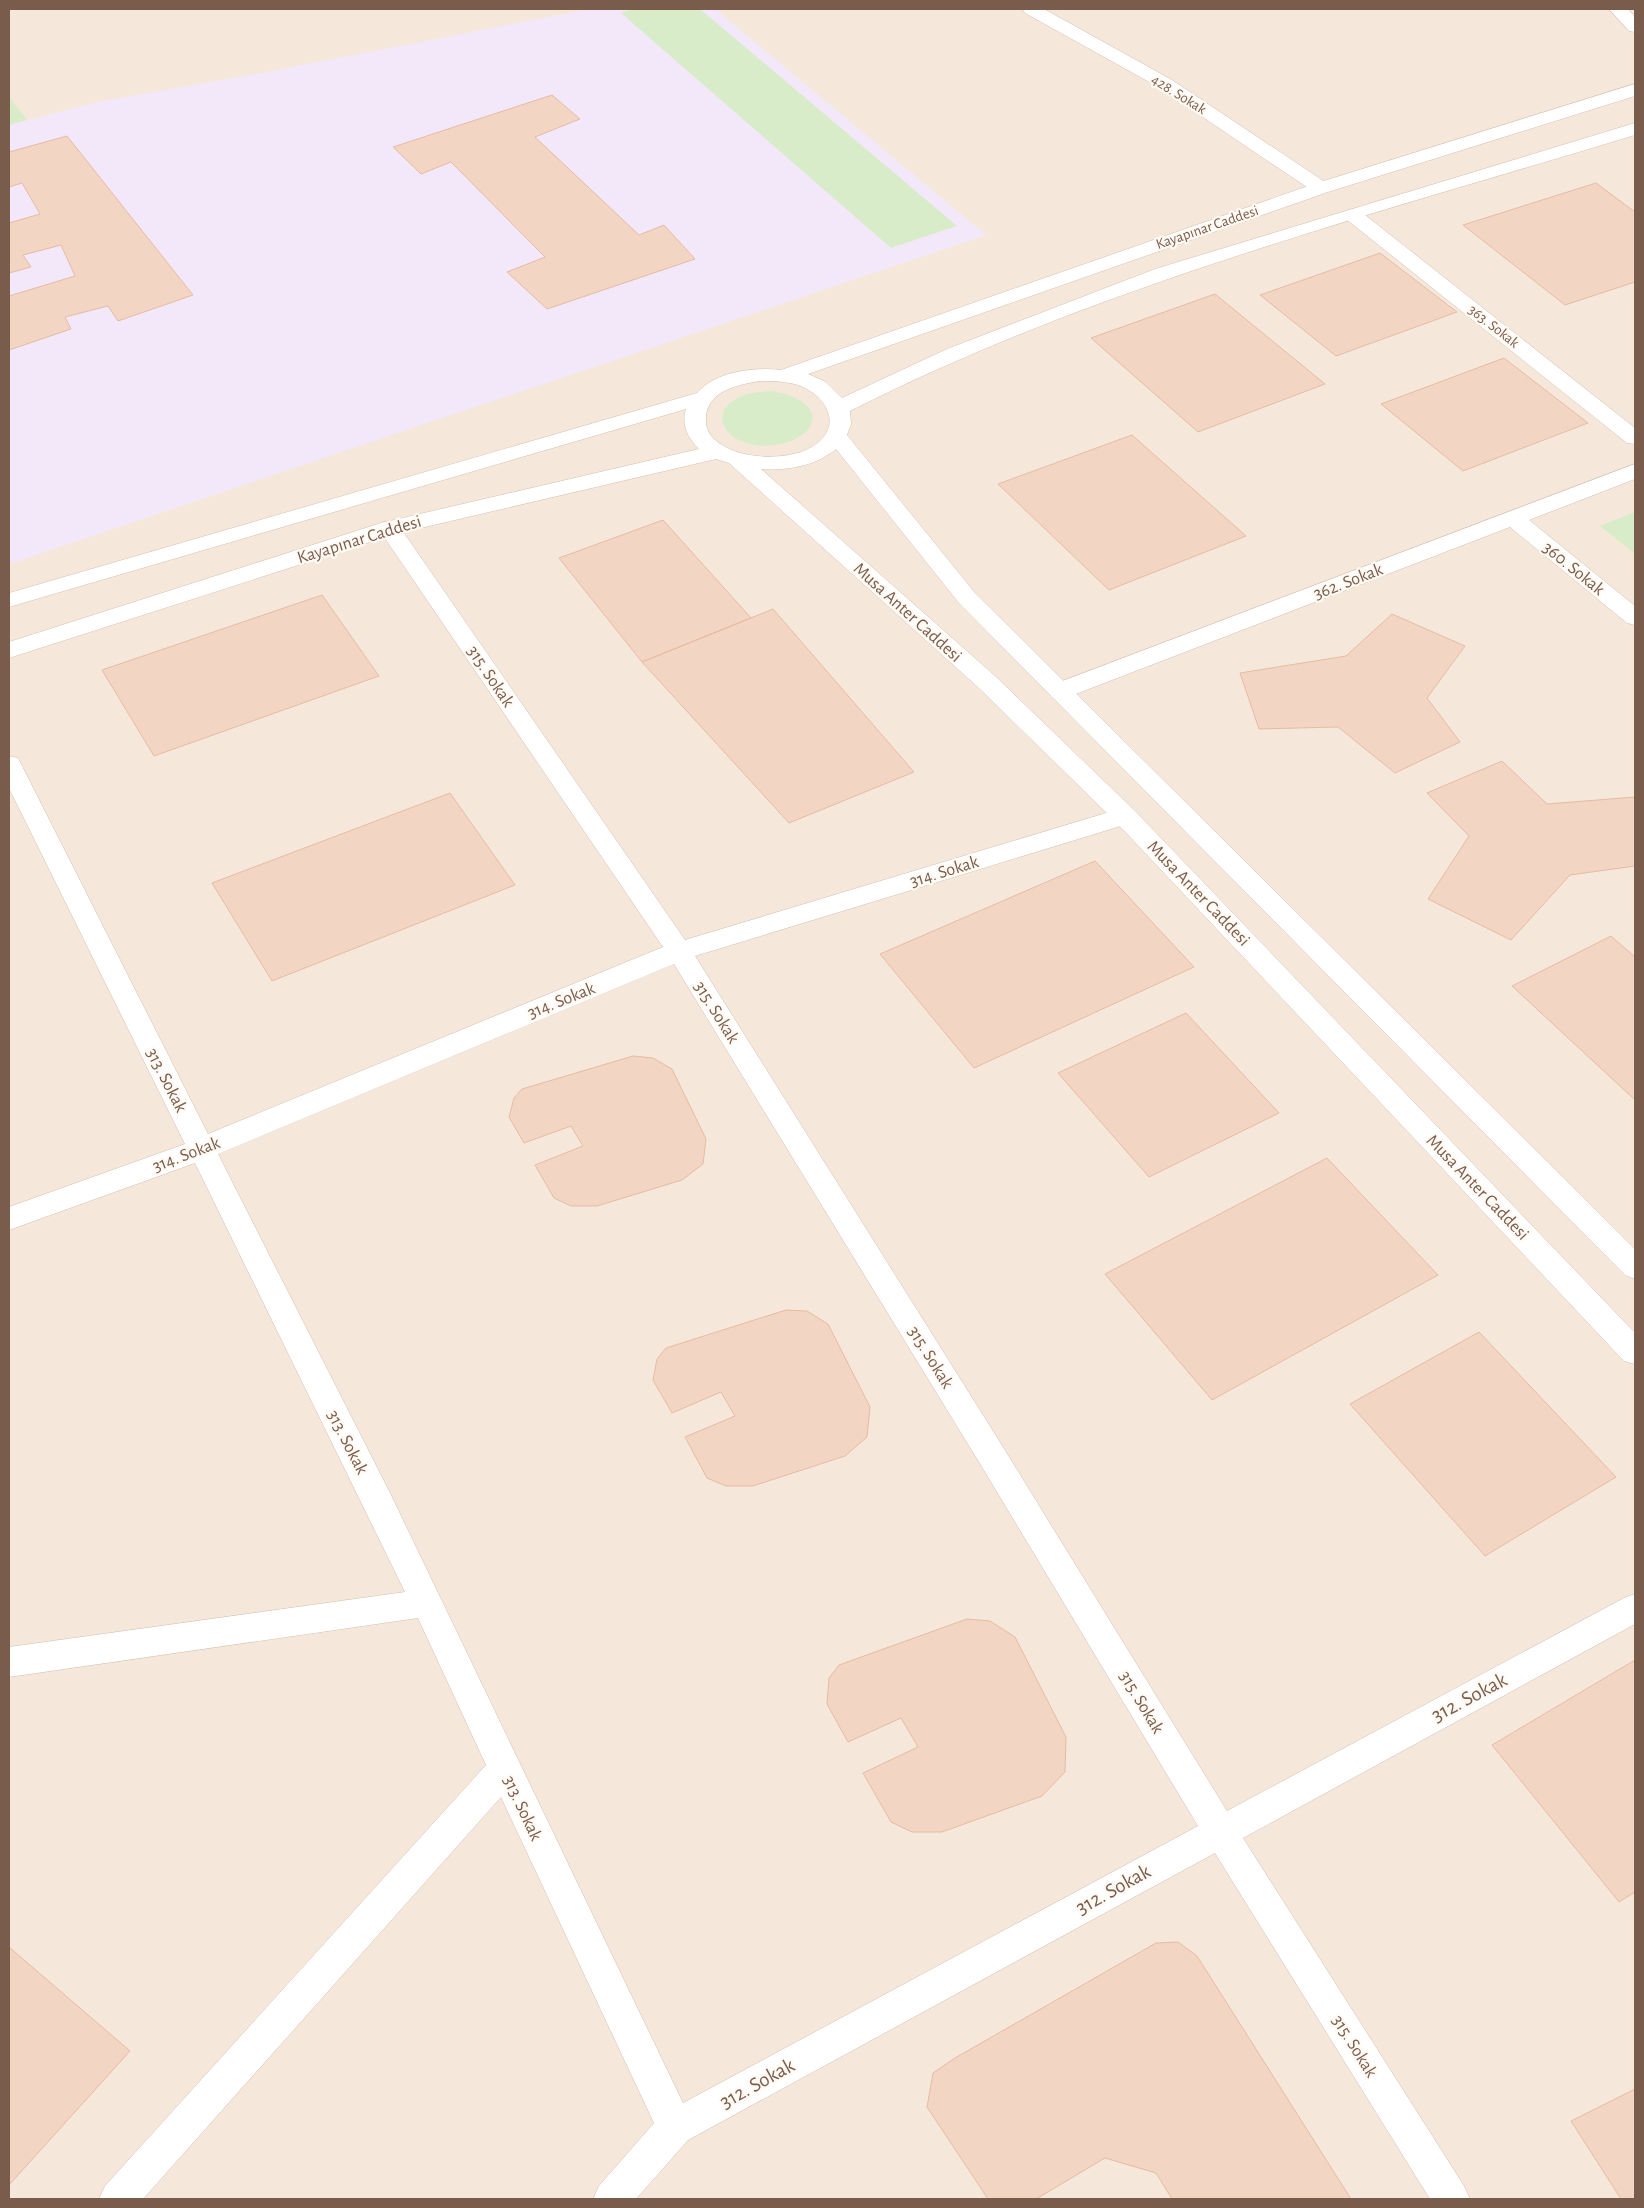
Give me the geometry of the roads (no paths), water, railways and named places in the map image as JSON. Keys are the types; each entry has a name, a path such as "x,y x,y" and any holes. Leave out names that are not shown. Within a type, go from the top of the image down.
{"street":[{"name":"428. Sokak","path":"1031,9 1166,84 1321,188"},
{"path":"1618,9 1635,28"},
{"name":"Kayapınar Caddesi","path":"783,376 1321,188 1635,90"},
{"name":"Kayapınar Caddesi","path":"839,408 906,374 954,353 1162,273 1635,129"},
{"name":"363. Sokak","path":"1353,215 1635,438"},
{"path":"9,600 702,398 716,387 737,379 759,375 783,376 802,380 818,387 831,396 839,408 842,422 836,435 824,447 806,456 785,462 761,463 727,456 702,440 693,426 694,412 702,398"},
{"path":"836,435 967,598 1635,1267"},
{"name":"Kayapınar Caddesi","path":"9,650 389,528 727,456"},
{"name":"Musa Anter Caddesi","path":"727,456 987,682 1125,816 1635,1352"},
{"name":"362. Sokak","path":"1060,691 1635,471"},
{"name":"360. Sokak","path":"1513,518 1635,618"},
{"name":"315. Sokak","path":"389,528 679,951 985,1444 1220,1831 1451,2199"},
{"name":"313. Sokak","path":"9,764 374,1494 675,2128"},
{"name":"314. Sokak","path":"9,1219 201,1149 679,951 1125,816"},
{"path":"9,1662 426,1603"},
{"name":"312. Sokak","path":"612,2199 675,2128 1220,1831 1635,1608"},
{"path":"118,2199 505,1769"}]}
